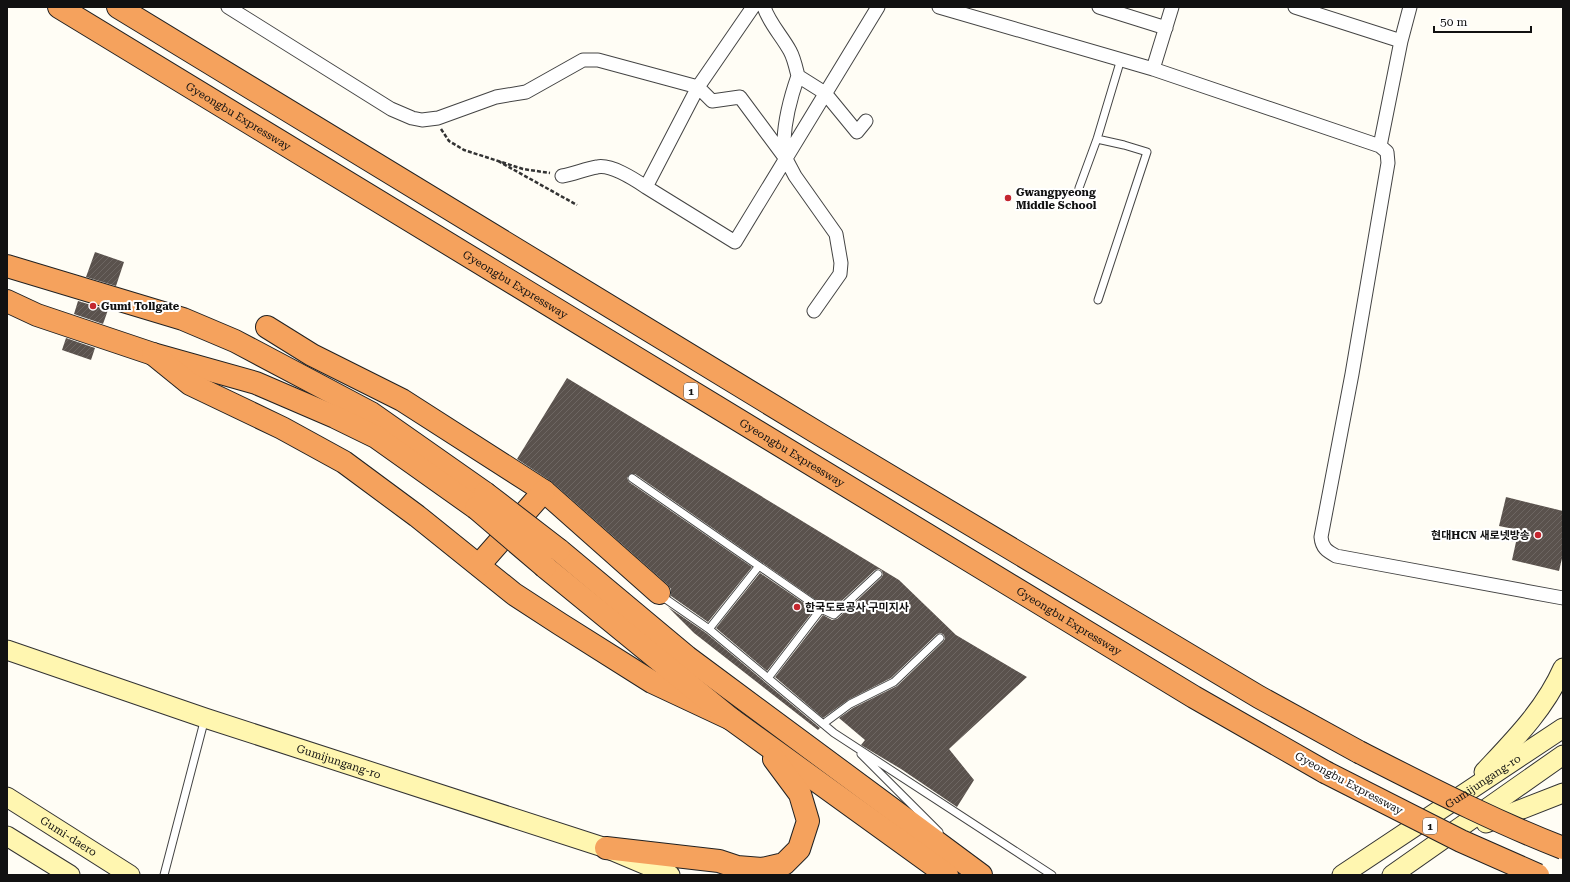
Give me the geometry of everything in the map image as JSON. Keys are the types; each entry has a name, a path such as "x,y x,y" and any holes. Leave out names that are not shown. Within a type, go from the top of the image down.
{"highway":[{"name":"Gyeongbu Expressway","path":"59,7 1181,689 1325,772 1461,841 1538,875"},
{"path":"118,7 828,439 1259,697 1359,752 1430,788 1524,832 1563,848"},
{"path":"9,267 183,319 235,341 371,413 480,501 545,567 731,719 947,875"},
{"path":"7,301 37,315 153,354 256,383 376,437 559,550 687,657 982,875"},
{"path":"267,327 312,355 402,400 544,492 659,593"},
{"path":"153,354 190,384 282,428 344,462 417,516 514,594 652,682 731,719"},
{"path":"479,565 544,492"},
{"path":"606,848 719,861 737,867 762,869 784,864 799,849 808,821 800,794 758,739"}],"main road":[{"name":"Gumijungang-ro","path":"7,650 205,718 606,848 670,875"},
{"path":"1463,795 1536,714 1550,696 1563,668"},
{"name":"Gumijungang-ro","path":"1342,875 1563,728"},
{"name":"Gumijungang-ro","path":"1392,875 1563,755"},
{"path":"1438,843 1563,793"},
{"name":"Gumi-daero","path":"7,797 130,875"},
{"path":"7,836 70,875"},
{"path":"1331,875 1358,864"}],"street":[{"path":"228,7 391,109 412,118 422,120 438,118 496,97 526,92 583,60 598,60 698,87 712,101 740,97 786,159 795,176 836,234 841,263 840,274 814,311"},
{"path":"646,187 698,87 754,7"},
{"path":"764,7 767,16 781,35 791,53 798,76 792,92 785,130 784,141 786,159"},
{"path":"562,176 598,166 622,172 735,242 878,7"},
{"path":"939,7 1152,69 1380,146 1387,152 1388,163 1321,543 1327,551 1336,556 1563,598"},
{"path":"1099,7 1166,28"},
{"path":"1152,69 1172,7"},
{"path":"1296,7 1401,41"},
{"path":"1380,146 1401,41 1410,7"},
{"path":"798,76 825,93 857,132 866,121"}],"lane":[{"path":"1079,188 1097,139 1121,59"},
{"path":"1097,139 1147,152 1098,300"},
{"path":"632,478 821,609 834,615 878,574"},
{"path":"709,629 759,566"},
{"path":"659,593 709,629 834,733 1052,875"},
{"path":"768,678 821,609"},
{"path":"823,724 850,704 894,682 940,638"},
{"path":"164,875 205,718"},
{"path":"851,744 982,875"}],"path":[{"path":"438,118 442,130 449,141 464,150 490,157 523,169 562,176"},
{"path":"490,157 577,205"}],"building":[{"path":"95,252 124,262 116,286 86,277"},
{"path":"78,301 108,310 103,324 74,314"},
{"path":"66,338 95,348 91,360 62,350"},
{"name":"한국도로공사 구미지사","path":"567,378 899,580 956,635 1027,677 949,749 974,780 957,807 901,769 861,745 865,740 839,718 853,708 897,686 943,642 945,639 944,635 941,633 937,634 891,678 848,700 823,718 775,677 823,615 832,620 837,619 881,578 883,575 882,571 879,569 875,570 833,609 823,605 635,474 630,474 627,478 629,482 752,567 708,622 671,596 671,589 667,584 552,482 517,459"},
{"name":"현대HCN 새로넷방송","path":"1506,497 1563,511 1563,554 1559,571 1512,560 1516,542 1511,541 1514,529 1499,526"},
{"path":"760,573 814,610 767,671 716,628"},
{"path":"668,607 706,633 820,728 818,730 694,633"}],"place":[{"name":"Gwangpyeong Middle School","path":"1008,198"},
{"name":"Gumi Tollgate","path":"93,306"},
{"name":"현대HCN 새로넷방송","path":"1538,535"},
{"name":"한국도로공사 구미지사","path":"797,607"}]}
